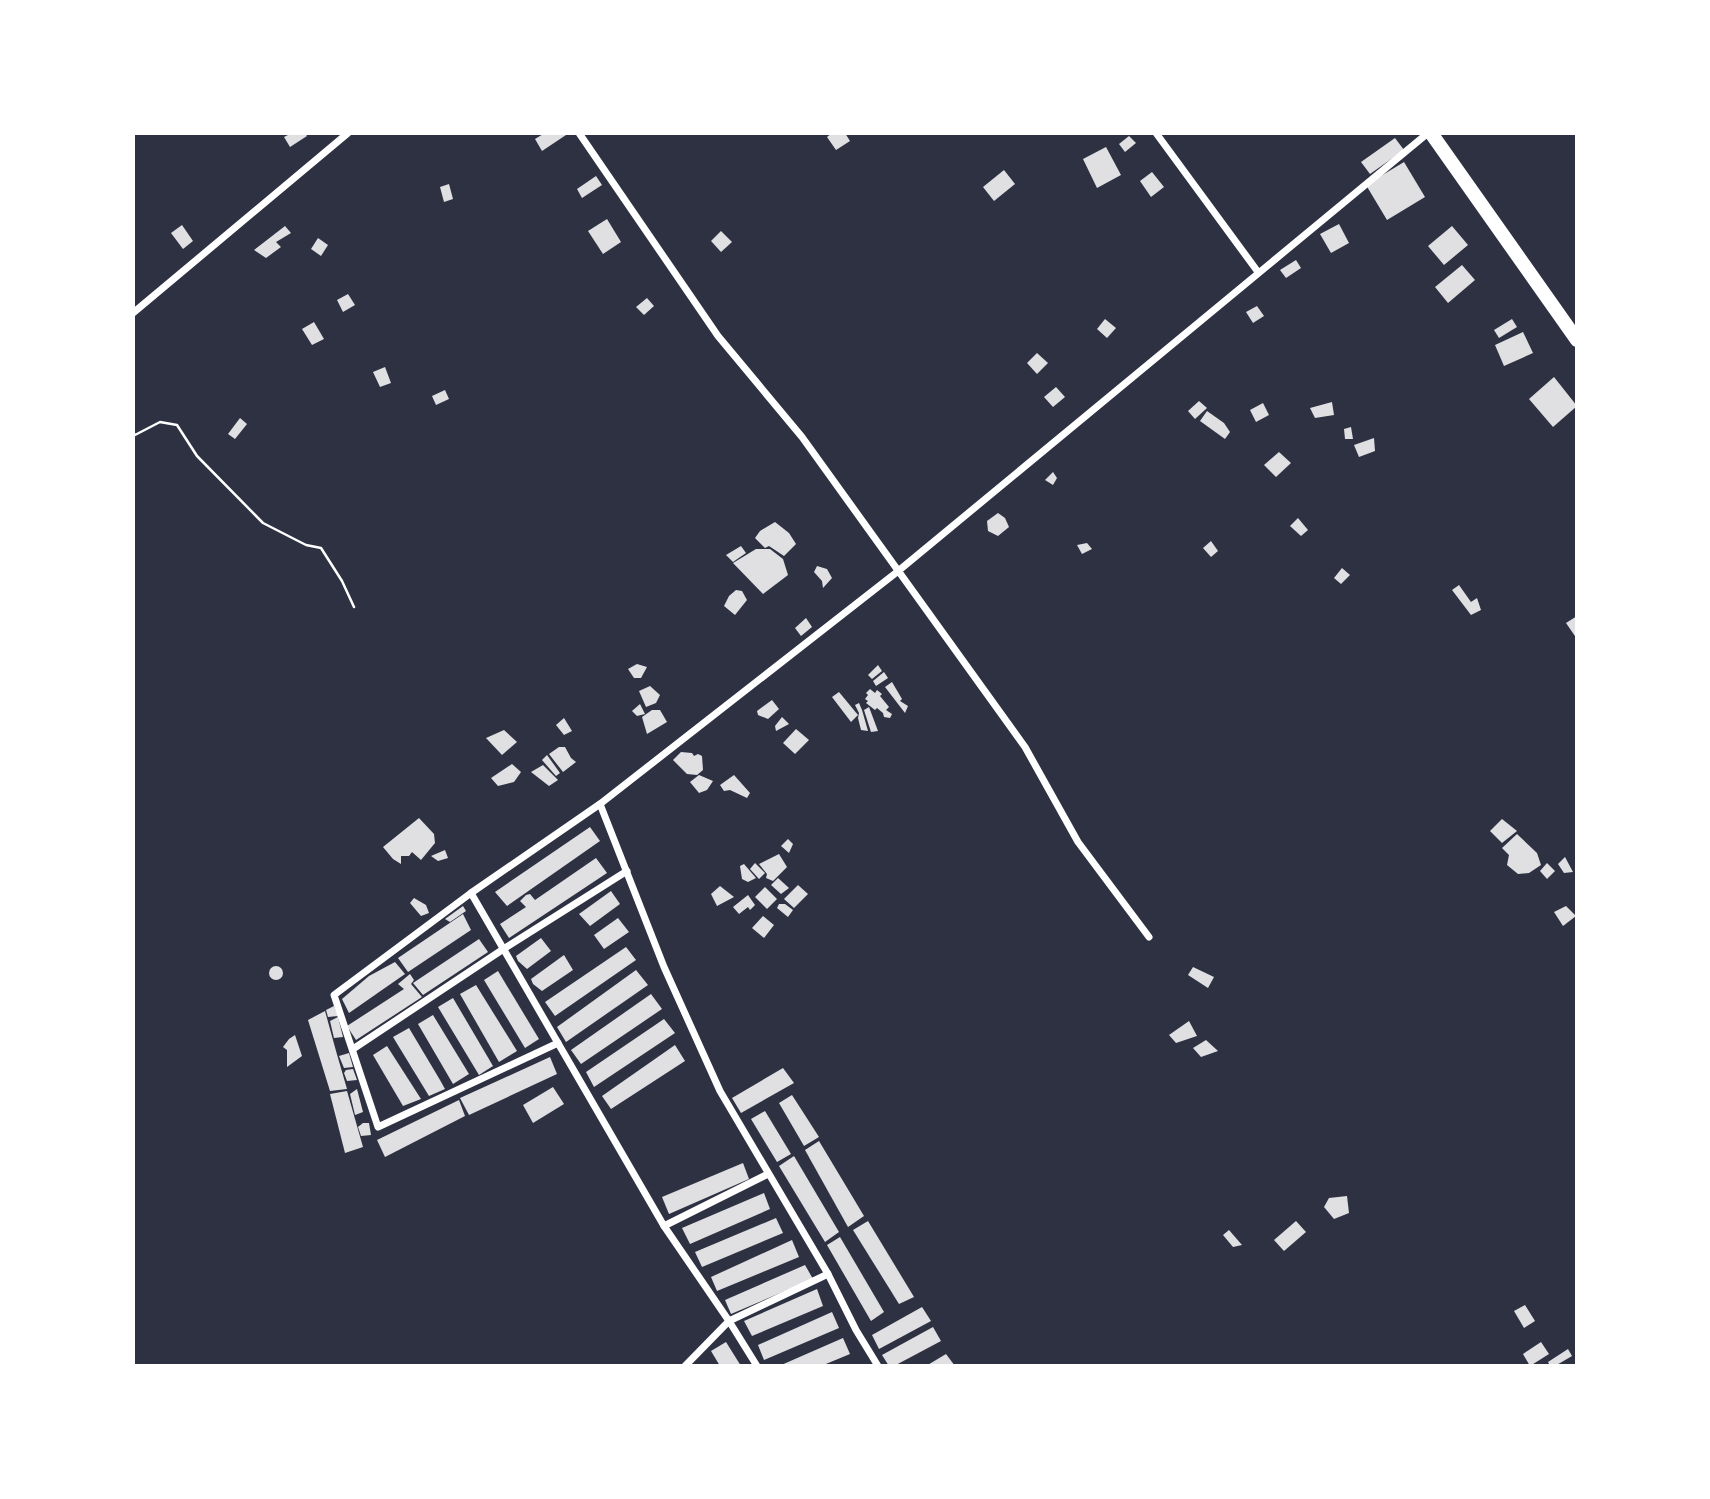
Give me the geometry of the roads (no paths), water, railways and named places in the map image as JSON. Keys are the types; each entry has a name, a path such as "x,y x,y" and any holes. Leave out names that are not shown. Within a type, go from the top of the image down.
{"highway":[{"path":"1430,133 1577,340"}],"street":[{"path":"133,313 348,133"},
{"path":"579,133 718,336 802,437 1025,747 1078,842 1149,937"},
{"path":"1156,133 1258,272"},
{"path":"558,1043 378,1126 334,995 471,893 600,804 897,572 1430,133"},
{"path":"600,804 664,967 720,1091 828,1274 856,1330 878,1366"},
{"path":"353,1049 627,871"},
{"path":"471,893 664,1226 757,1366"},
{"path":"664,1226 768,1174"},
{"path":"685,1366 729,1321 828,1274"}]}
